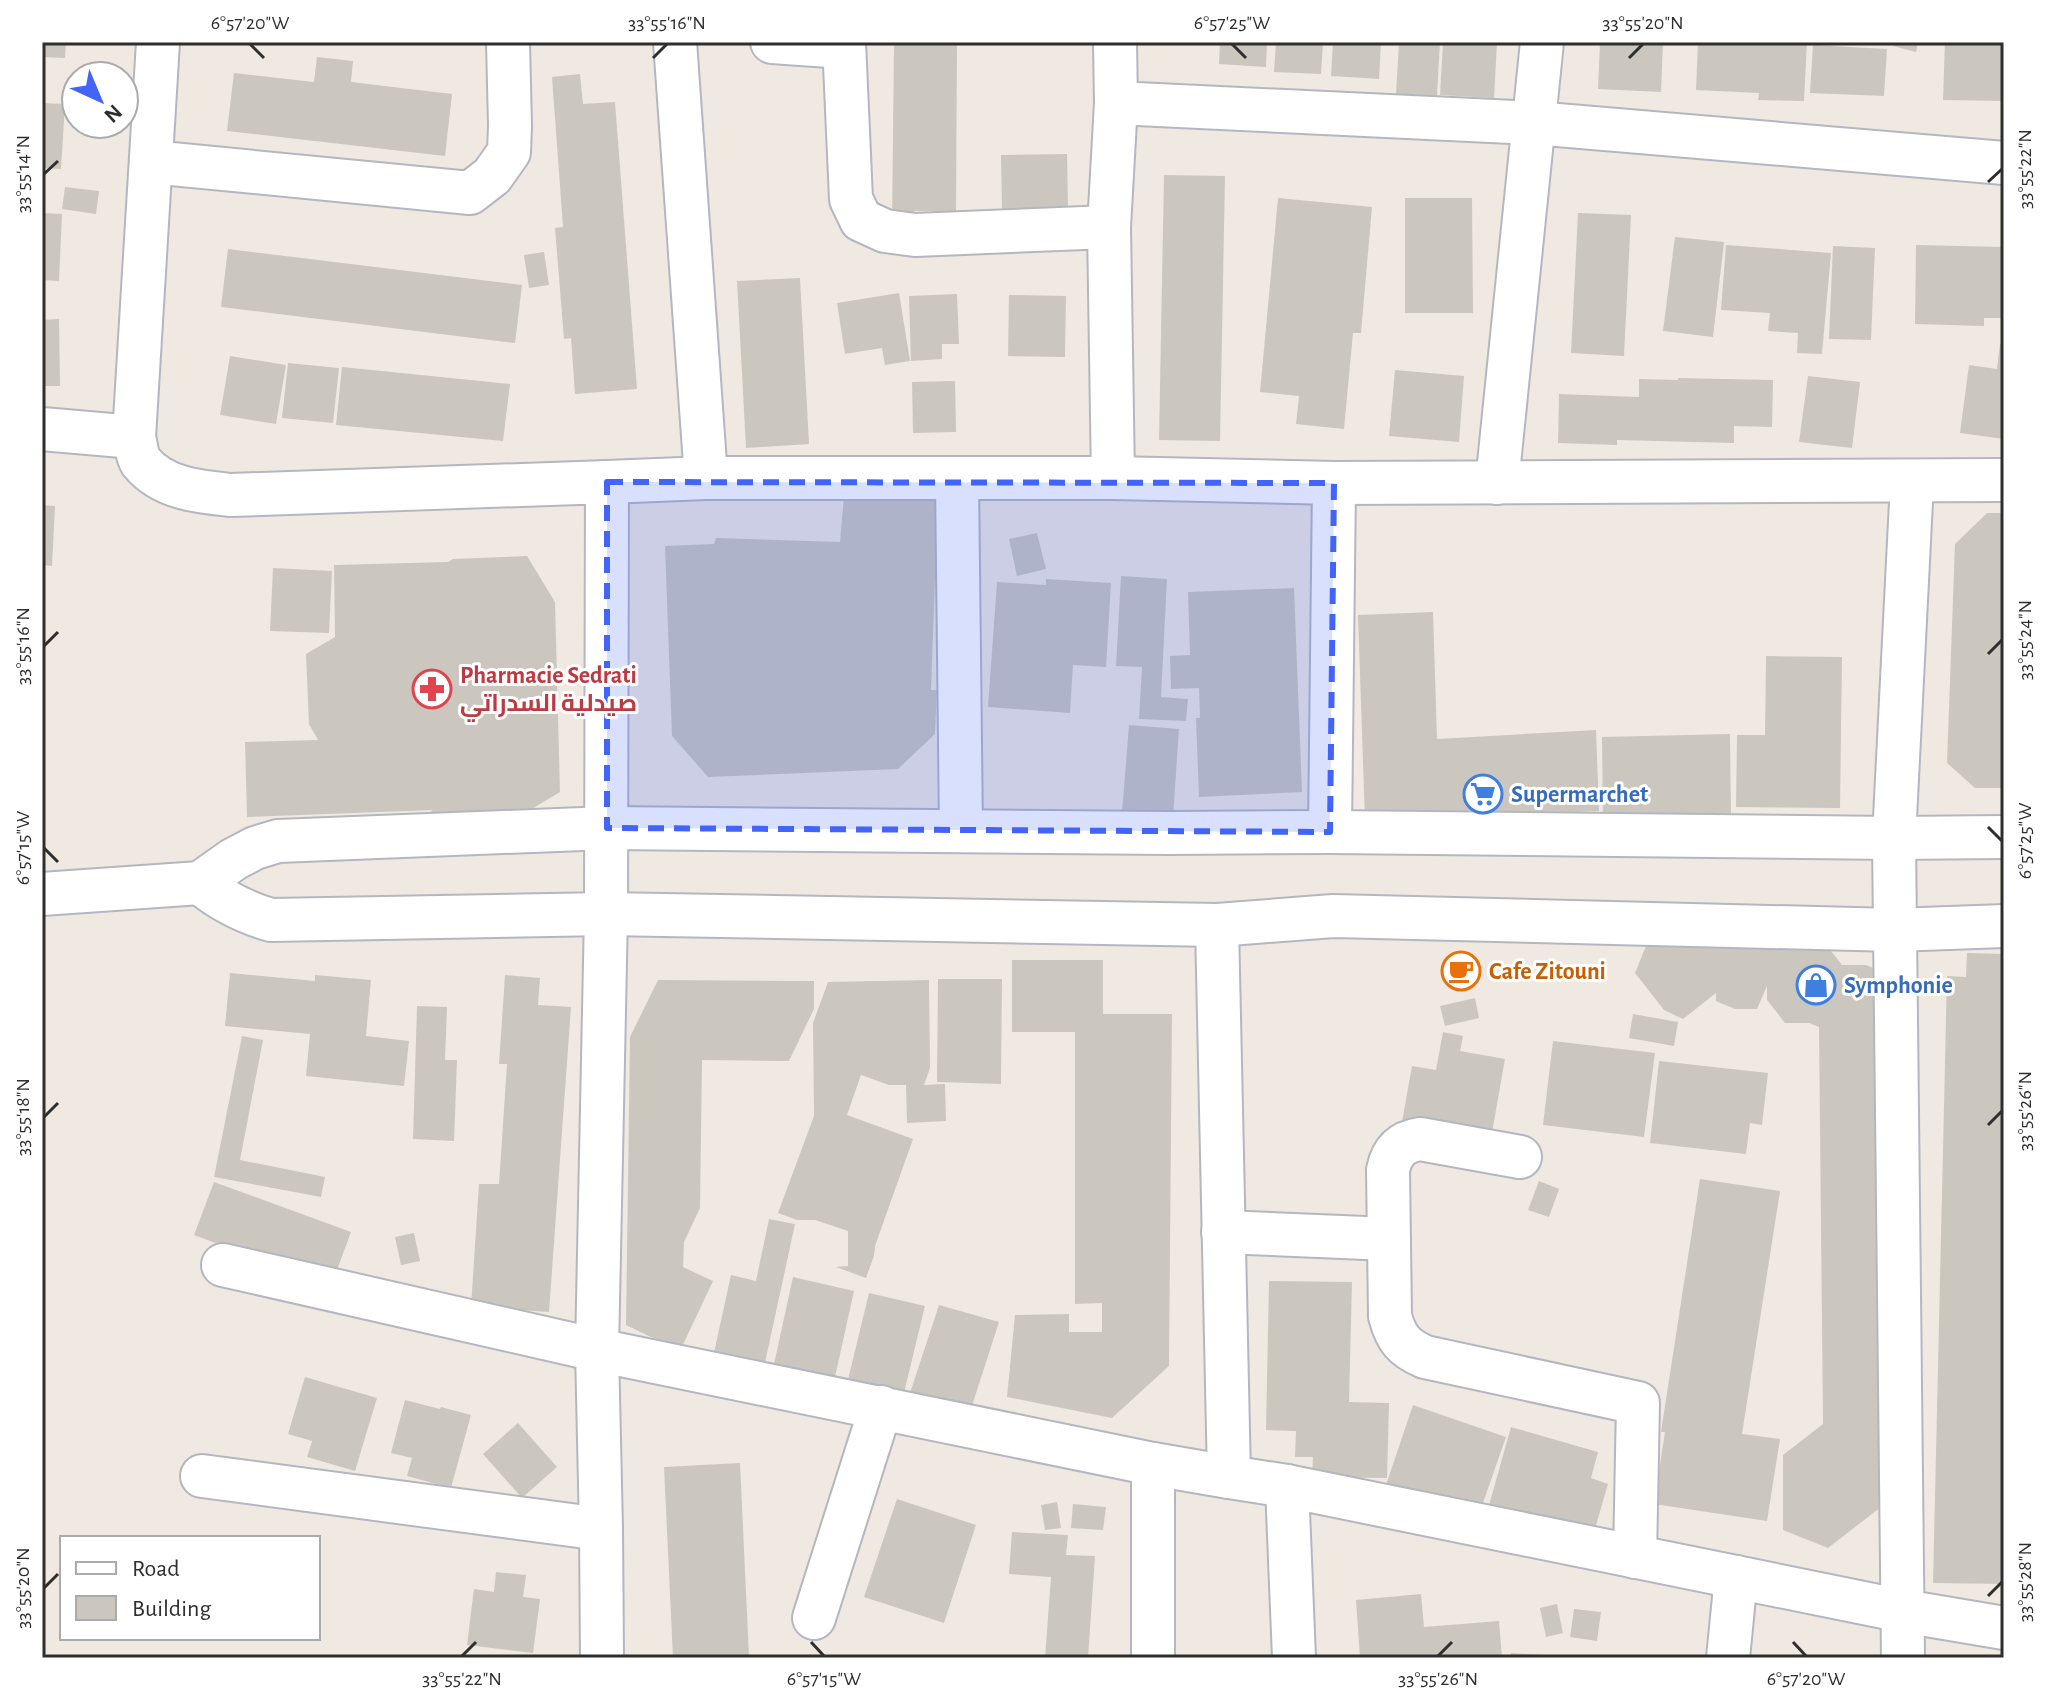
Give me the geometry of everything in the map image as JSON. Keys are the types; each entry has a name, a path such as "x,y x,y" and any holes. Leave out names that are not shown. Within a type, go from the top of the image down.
{"street":[{"path":"158,42 134,437 140,461 158,476 195,491 231,495 706,478 1113,478 1334,483 2004,480"},
{"path":"151,162 470,193 492,176 509,152 508,42"},
{"path":"675,42 706,478"},
{"path":"772,42 844,45 851,199 861,220 885,231 915,235 1109,227"},
{"path":"1113,478 1109,227 1116,103 1115,42"},
{"path":"1497,483 1542,42"},
{"path":"1116,103 1534,123 2004,163"},
{"path":"42,429 134,437"},
{"path":"957,479 961,831"},
{"path":"602,1658 597,1350 607,828 607,482"},
{"path":"1903,1658 1894,838 1912,482"},
{"path":"1330,832 1334,483"},
{"path":"42,894 200,883 234,859 278,841 607,828 2004,837"},
{"path":"200,883 229,904 271,920 606,914 1217,925 1333,916 1894,930 2004,926"},
{"path":"1217,925 1229,1477"},
{"path":"1520,1157 1420,1139 1408,1141 1397,1148 1388,1170 1390,1316 1393,1330 1401,1342 1425,1357 1638,1403 1635,1557"},
{"path":"1223,1232 1389,1239"},
{"path":"223,1265 597,1350 1153,1464 1287,1486 1903,1611 2004,1628"},
{"path":"814,1618 881,1407"},
{"path":"1153,1464 1153,1658"},
{"path":"202,1476 601,1529"},
{"path":"1287,1486 1294,1658"},
{"path":"1728,1658 1736,1577"}],"highlighted area":[{"path":"607,482 1334,483 1330,832 607,828"}],"building":[{"path":"42,42 66,42 65,58 42,57"},
{"path":"894,42 957,42 956,211 914,211 914,226 892,226"},
{"path":"1220,42 1267,42 1266,67 1219,64"},
{"path":"1276,42 1323,42 1321,74 1274,72"},
{"path":"1333,42 1381,42 1379,79 1331,76"},
{"path":"1399,42 1440,42 1437,96 1396,94"},
{"path":"1443,42 1497,42 1494,98 1440,95"},
{"path":"1600,42 1663,42 1661,92 1598,89"},
{"path":"1698,42 1807,42 1804,101 1758,100 1759,93 1696,90"},
{"path":"1894,42 1918,42 1916,52 1893,46"},
{"path":"1945,42 2004,42 2004,101 1943,100"},
{"path":"1813,45 1887,49 1884,96 1810,93"},
{"path":"317,57 353,61 351,82 452,94 445,156 227,131 234,73 314,82"},
{"path":"580,74 583,104 615,102 637,389 575,394 571,338 564,339 555,228 563,227 552,77"},
{"path":"42,103 60,104 61,169 42,168"},
{"path":"1067,154 1068,208 1002,209 1001,155"},
{"path":"1164,175 1225,176 1220,441 1159,440"},
{"path":"65,187 99,191 96,214 62,209"},
{"path":"1278,198 1372,207 1361,333 1353,333 1344,429 1296,424 1299,396 1260,392"},
{"path":"1405,198 1472,198 1473,313 1405,313"},
{"path":"42,213 62,214 59,281 42,280"},
{"path":"1578,213 1631,215 1624,356 1571,353"},
{"path":"1675,237 1724,242 1713,337 1663,331"},
{"path":"1726,245 1831,253 1822,354 1797,353 1798,333 1768,331 1770,313 1721,310"},
{"path":"1916,245 2004,247 2004,318 1984,318 1984,326 1915,324"},
{"path":"1833,246 1875,248 1871,340 1829,339"},
{"path":"228,249 522,285 515,343 221,307"},
{"path":"544,252 549,285 529,288 524,255"},
{"path":"800,278 809,444 746,448 737,281"},
{"path":"899,293 910,361 885,365 882,348 845,354 837,303"},
{"path":"957,294 959,344 942,344 942,359 911,361 909,296"},
{"path":"1009,295 1066,296 1065,357 1008,356"},
{"path":"59,319 60,386 42,386 42,320"},
{"path":"2000,344 2004,345 2004,439 1960,433 1969,365 1997,369"},
{"path":"230,356 286,365 276,424 220,415"},
{"path":"288,363 339,368 333,423 282,418"},
{"path":"342,367 510,384 503,441 336,425"},
{"path":"1395,370 1464,376 1459,442 1389,436"},
{"path":"1808,376 1860,382 1852,448 1799,442"},
{"path":"1639,379 1773,380 1772,427 1734,426 1734,443 1617,440 1617,445 1558,443 1559,394 1639,397"},
{"path":"955,381 956,432 913,433 912,382"},
{"path":"934,491 947,507 945,539 936,553 931,690 937,690 935,734 898,769 708,777 672,736 665,546 714,544 716,538 840,542 844,496"},
{"path":"42,505 55,506 52,566 42,565"},
{"path":"1987,513 2004,513 2004,788 1975,788 1947,763 1955,544"},
{"path":"1037,533 1046,569 1017,576 1009,539"},
{"name":"Pharmacie Sedrati صيدلية السدراتي","path":"527,556 555,602 560,792 530,810 247,817 245,742 318,740 309,724 306,654 335,637 334,565"},
{"path":"273,568 332,571 329,633 270,631"},
{"path":"1121,576 1167,579 1161,697 1188,699 1186,721 1139,719 1142,667 1116,666"},
{"path":"1046,579 1111,583 1106,667 1073,665 1070,713 988,707 997,582 1046,585"},
{"path":"1294,588 1302,792 1199,797 1196,718 1200,718 1199,688 1171,689 1170,656 1190,655 1188,592"},
{"path":"1433,612 1437,739 1596,730 1599,811 1365,821 1358,615"},
{"path":"1766,656 1842,657 1840,808 1736,807 1737,735 1765,735"},
{"path":"1129,725 1179,729 1173,817 1122,813"},
{"path":"1730,734 1731,815 1603,818 1602,737"},
{"path":"1646,946 1827,946 1842,965 1866,965 1876,969 1881,1507 1828,1548 1783,1530 1783,1455 1823,1424 1819,1027 1809,1023 1785,1023 1767,1000 1767,986 1757,1009 1735,1009 1716,1001 1716,993 1683,1019 1664,1010 1635,973"},
{"path":"1967,953 2004,954 2004,1584 1933,1583 1947,976 1966,977"},
{"path":"1012,960 1103,960 1103,1014 1172,1014 1169,1366 1112,1418 1007,1397 1015,1315 1069,1314 1069,1332 1102,1332 1102,1303 1075,1304 1075,1032 1012,1032"},
{"path":"230,973 315,981 315,975 371,980 366,1036 409,1041 404,1086 306,1076 310,1034 225,1026"},
{"path":"505,975 540,978 538,1005 571,1007 549,1312 471,1307 479,1184 499,1184 507,1064 499,1064"},
{"path":"938,979 1002,979 1001,1084 937,1082"},
{"path":"658,980 814,981 814,1009 789,1061 702,1060 700,1208 684,1242 683,1267 713,1281 680,1351 626,1325 630,1037"},
{"path":"929,980 930,1068 924,1085 945,1084 946,1121 907,1123 906,1085 889,1085 861,1075 847,1115 913,1139 866,1278 836,1267 848,1266 848,1231 815,1220 797,1220 778,1213 814,1116 813,1023 828,982"},
{"path":"1475,998 1479,1018 1445,1026 1440,1006"},
{"path":"417,1006 447,1007 445,1060 457,1060 454,1141 413,1139"},
{"path":"1633,1014 1678,1022 1674,1046 1629,1038"},
{"path":"1443,1032 1463,1036 1460,1051 1505,1059 1491,1138 1402,1122 1412,1066 1436,1070"},
{"path":"242,1036 263,1040 240,1160 325,1177 321,1197 214,1177"},
{"path":"1553,1041 1655,1053 1644,1137 1543,1125"},
{"path":"1659,1061 1768,1073 1762,1125 1750,1123 1746,1154 1650,1143"},
{"path":"1700,1179 1780,1191 1742,1434 1780,1439 1767,1521 1654,1504 1665,1432 1661,1432"},
{"path":"1539,1181 1559,1189 1549,1217 1528,1210"},
{"path":"214,1182 351,1232 331,1286 194,1235"},
{"path":"769,1219 795,1224 763,1372 712,1362 731,1275 756,1281"},
{"path":"414,1233 420,1261 401,1265 395,1237"},
{"path":"793,1277 854,1291 833,1386 772,1373"},
{"path":"1269,1281 1352,1282 1349,1402 1389,1403 1387,1478 1312,1477 1313,1457 1295,1457 1296,1431 1266,1430"},
{"path":"869,1293 925,1306 902,1401 846,1388"},
{"path":"939,1305 999,1322 969,1415 909,1396"},
{"path":"305,1377 377,1398 355,1471 307,1457 312,1441 288,1434"},
{"path":"405,1400 471,1415 451,1488 407,1476 412,1458 391,1453"},
{"path":"1413,1405 1506,1437 1478,1517 1386,1485"},
{"path":"518,1423 557,1467 522,1498 483,1454"},
{"path":"1511,1427 1598,1452 1591,1478 1608,1484 1592,1539 1488,1509"},
{"path":"740,1463 749,1657 673,1658 664,1467"},
{"path":"897,1499 976,1525 944,1623 864,1597"},
{"path":"1057,1502 1061,1528 1045,1530 1041,1505"},
{"path":"1073,1504 1106,1507 1103,1530 1071,1528"},
{"path":"1012,1532 1068,1535 1066,1555 1095,1556 1088,1658 1045,1658 1051,1577 1009,1574"},
{"path":"496,1572 526,1575 523,1597 540,1599 533,1653 467,1645 474,1589 494,1592"},
{"path":"1421,1594 1424,1627 1499,1621 1502,1658 1360,1658 1356,1600"},
{"path":"1557,1604 1563,1633 1546,1637 1540,1608"},
{"path":"1574,1609 1601,1612 1597,1641 1570,1637"},
{"path":"1511,1653 1544,1655 1544,1658 1511,1658"}],"place":[{"name":"Pharmacie Sedrati صيدلية السدراتي","path":"432,689"},
{"name":"Supermarchet","path":"1483,794"},
{"name":"Cafe Zitouni","path":"1461,971"},
{"name":"Symphonie","path":"1816,985"}]}
